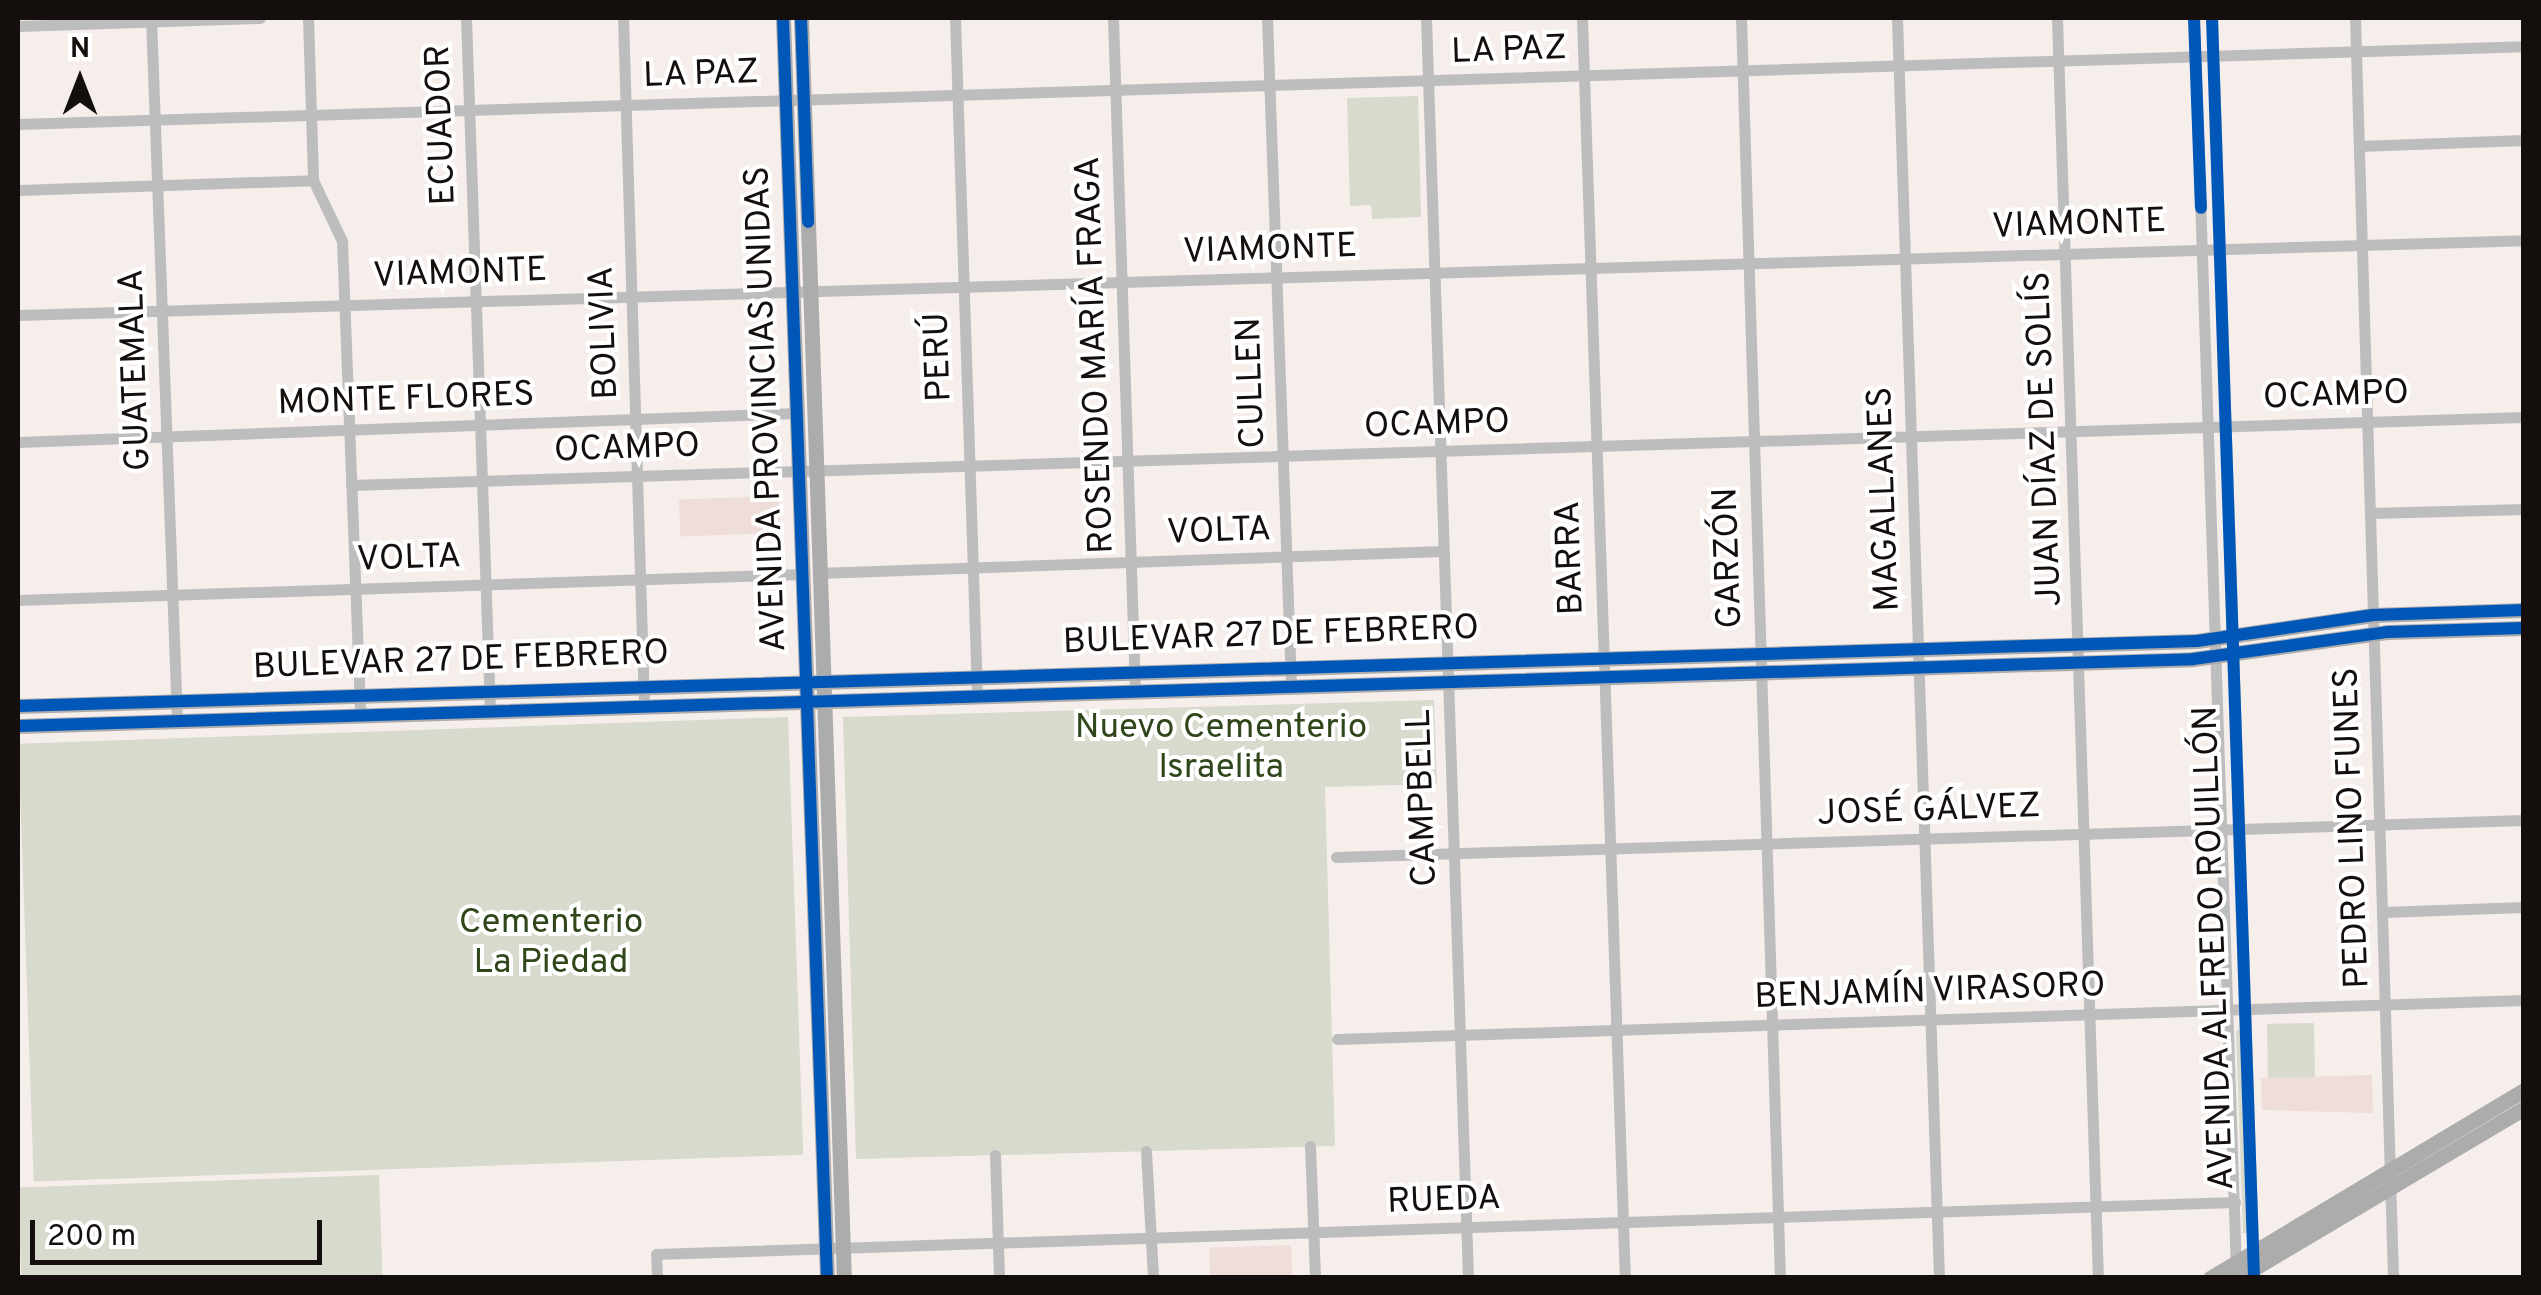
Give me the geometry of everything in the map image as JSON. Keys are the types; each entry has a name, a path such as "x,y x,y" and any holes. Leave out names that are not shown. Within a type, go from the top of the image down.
{"main road":[{"name":"AVENIDA PROVINCIAS UNIDAS","path":"783,18 801,291 835,1248 844,1278"},
{"name":"AVENIDA PROVINCIAS UNIDAS","path":"801,18 804,102 797,412 807,472"},
{"name":"BULEVAR 27 DE FEBRERO","path":"18,706 2225,638 2373,615 2524,610"},
{"name":"BULEVAR 27 DE FEBRERO","path":"18,726 2218,656 2374,634 2524,628"},
{"path":"2210,1278 2253,1266 2524,1090"},
{"path":"2390,1179 2524,1108"},
{"name":"AVENIDA PROVINCIAS UNIDAS","path":"827,1278 835,1248"}],"street":[{"path":"18,26 260,18"},
{"path":"308,18 313,180 342,241 360,715"},
{"name":"ECUADOR","path":"466,18 490,711"},
{"name":"BOLIVIA","path":"623,18 644,706"},
{"name":"PERÚ","path":"955,18 977,696"},
{"name":"ROSENDO MARÍA FRAGA","path":"1113,18 1134,691"},
{"name":"CULLEN","path":"1267,18 1291,686"},
{"name":"CAMPBELL","path":"1426,18 1468,1278"},
{"name":"BARRA","path":"1582,18 1625,1278"},
{"name":"GARZÓN","path":"1741,18 1780,1278"},
{"name":"MAGALLANES","path":"1897,18 1940,1278"},
{"name":"JUAN DÍAZ DE SOLÍS","path":"2057,18 2081,661 2098,1278"},
{"name":"AVENIDA ALFREDO ROUILLÓN","path":"2194,18 2208,428 2225,638 2235,654 2253,1266"},
{"name":"AVENIDA ALFREDO ROUILLÓN","path":"2212,18 2224,427 2225,638 2218,656 2237,1272"},
{"name":"PEDRO LINO FUNES","path":"2356,18 2393,1278"},
{"name":"GUATEMALA","path":"152,19 177,721"},
{"name":"LA PAZ","path":"18,124 2524,46"},
{"path":"2360,146 2524,140"},
{"path":"18,190 313,180"},
{"name":"VIAMONTE","path":"18,315 2524,240"},
{"name":"MONTE FLORES","path":"18,442 797,412"},
{"name":"OCAMPO","path":"351,485 2524,417"},
{"path":"2371,513 2524,509"},
{"name":"VOLTA","path":"18,600 1442,551"},
{"name":"JOSÉ GÁLVEZ","path":"1336,856 2524,820"},
{"path":"2383,912 2524,907"},
{"name":"BENJAMÍN VIRASORO","path":"1337,1039 2524,1000"},
{"path":"1310,1146 1315,1278"},
{"path":"1146,1151 1153,1278"},
{"path":"995,1155 999,1278"},
{"name":"RUEDA","path":"657,1278 656,1254 2235,1202"}],"shaded area":[{"path":"779,496 780,533 680,536 679,499"},
{"path":"2372,1075 2373,1113 2262,1110 2261,1078"},
{"path":"1291,1245 1292,1277 1210,1278 1209,1248"}],"green space":[{"path":"1418,96 1421,217 1372,219 1371,205 1350,206 1347,98"},
{"name":"Nuevo Cementerio Israelita","path":"1434,700 1437,784 1325,787 1335,1146 856,1159 843,717"},
{"name":"Cementerio La Piedad","path":"788,717 803,1155 34,1182 18,744"},
{"path":"2314,1023 2315,1077 2268,1078 2267,1024"},
{"path":"2236,1030 2242,1030 2249,1233 2243,1233"},
{"path":"379,1175 383,1277 21,1278 18,1188"}],"cycle path":[{"path":"783,18 827,1278"},
{"path":"801,18 808,222"},
{"path":"2194,18 2201,208"},
{"path":"2212,18 2254,1278"},
{"path":"18,706 2197,641 2373,615 2524,610"},
{"path":"18,726 2193,659 2388,632 2524,628"}]}
